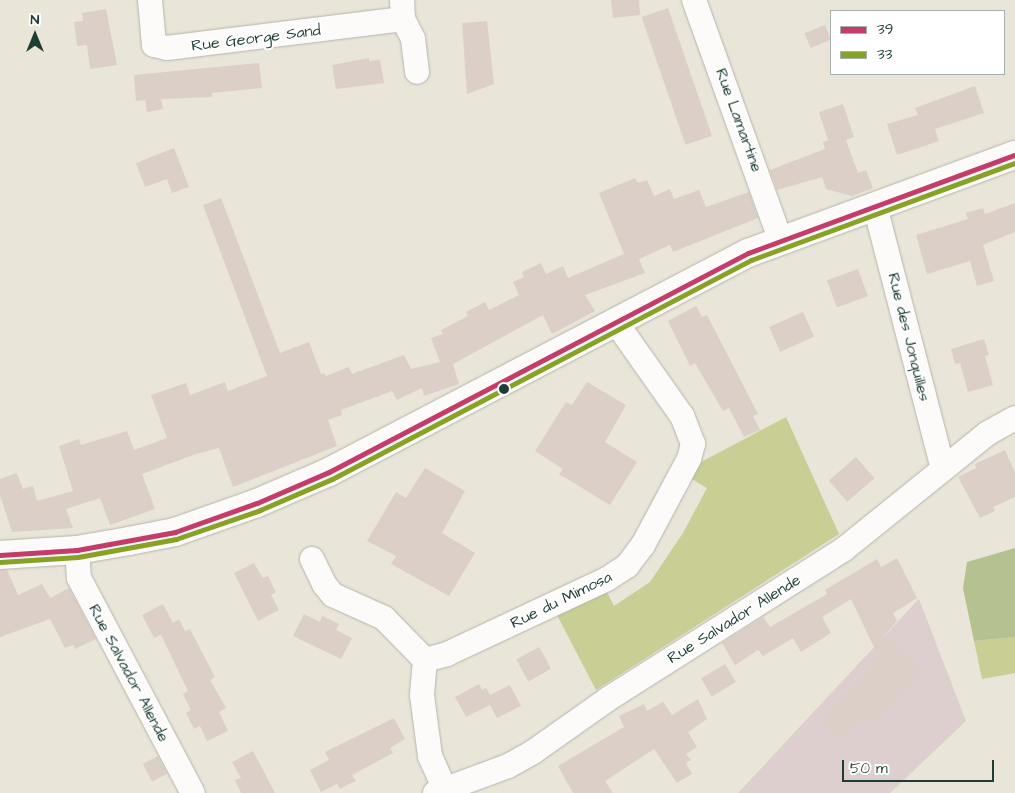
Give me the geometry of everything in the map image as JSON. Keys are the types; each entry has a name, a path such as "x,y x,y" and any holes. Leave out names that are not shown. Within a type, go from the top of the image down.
{"street":[{"name":"Rue George Sand","path":"150,0 154,45 166,48 403,9 414,39 417,72"},
{"name":"Rue Lamartine","path":"694,0 781,241"},
{"path":"0,556 77,550 175,532 311,480 748,253 1015,155"},
{"name":"Rue des Jonquilles","path":"876,206 943,468"},
{"name":"Rue du Mimosa","path":"425,660 447,654 608,578 627,566 643,544 689,459 693,444 682,416 615,321"},
{"name":"Rue Salvador Allende","path":"440,791 508,766 533,752 608,699 843,550 988,433 1015,418"},
{"name":"Rue Salvador Allende","path":"77,550 79,578 193,793"},
{"path":"312,559 324,584 333,594 384,618 425,660 422,695 430,756 440,791"}],"shaded area":[{"path":"919,599 966,721 890,793 738,793"}],"green space":[{"path":"786,417 839,534 596,690 557,615 606,590 614,606 650,582 683,533 707,488 690,478 701,462"},
{"path":"1015,548 1015,637 974,641 963,588 967,562"},
{"path":"1015,637 1015,673 982,679 974,641"}],"building":[{"path":"611,0 639,0 640,15 613,18"},
{"path":"668,8 712,136 685,145 642,17"},
{"path":"106,9 117,65 90,69 87,45 77,46 74,22 83,21 82,13"},
{"path":"487,21 494,84 467,94 462,23"},
{"path":"825,25 830,40 811,48 805,33"},
{"path":"369,58 369,61 380,60 384,83 336,89 332,65"},
{"path":"259,63 262,88 212,93 212,97 161,99 163,109 147,112 145,100 136,101 134,75"},
{"path":"975,86 984,113 935,129 939,141 897,155 887,124 918,115 915,108"},
{"path":"843,104 854,137 846,140 858,173 866,170 873,188 852,196 826,189 822,177 777,190 770,170 825,149 823,142 828,140 819,112"},
{"path":"174,148 189,187 172,193 167,179 145,187 136,163"},
{"path":"635,178 638,183 647,180 654,196 670,189 674,199 699,190 706,207 749,192 758,218 673,252 670,245 639,259 645,273 585,295 595,311 552,334 543,315 453,364 459,384 424,396 422,388 397,400 392,391 341,410 342,415 328,420 337,446 233,487 219,448 196,454 142,474 155,509 110,525 100,498 66,509 73,528 12,532 0,495 0,479 17,473 23,489 33,486 37,501 73,491 59,446 79,439 81,445 127,431 134,450 167,438 151,395 186,383 190,395 225,382 228,391 267,376 203,205 221,198 280,353 309,342 321,374 325,373 326,376 349,367 352,374 404,355 411,369 440,362 431,338 443,334 441,330 468,316 466,312 485,302 489,310 519,295 513,282 524,277 522,272 541,263 546,274 563,266 568,278 624,254 599,193"},
{"path":"1015,203 1015,232 983,245 994,281 977,286 970,261 927,274 916,235 968,219 966,213 983,208 985,214"},
{"path":"858,269 868,296 837,308 827,280"},
{"path":"696,306 702,317 707,315 758,414 753,416 760,430 744,437 729,408 723,411 695,363 690,366 668,321"},
{"path":"803,312 814,337 780,352 769,327"},
{"path":"984,339 989,355 985,356 993,385 968,392 960,363 955,364 951,349"},
{"path":"587,382 626,405 605,442 637,462 610,505 559,474 563,469 535,451 566,402 572,405"},
{"path":"1005,450 1015,473 1015,497 993,507 995,511 980,518 958,477 976,468 975,464"},
{"path":"856,457 874,478 847,502 829,481"},
{"path":"425,468 465,491 442,533 475,553 449,596 391,564 396,556 367,541 396,492 406,498"},
{"path":"897,558 917,598 893,613 897,621 884,636 922,669 872,724 862,716 842,738 822,722 879,658 851,599 822,617 831,633 801,652 793,638 763,656 758,650 735,665 722,643 763,617 770,627 827,594 825,590 877,559 881,567"},
{"path":"254,563 263,578 268,576 276,592 271,595 279,610 258,621 234,573"},
{"path":"0,570 7,570 18,595 42,584 50,598 69,588 96,639 75,649 73,645 65,648 50,619 0,637"},
{"path":"163,604 173,623 179,619 185,631 190,629 215,677 210,680 226,708 219,712 228,731 207,741 200,726 194,729 186,713 191,710 183,694 188,691 161,635 154,638 142,615"},
{"path":"304,614 320,622 322,616 339,624 336,630 352,638 341,659 293,636"},
{"path":"539,647 551,669 528,681 516,660"},
{"path":"725,664 736,682 712,696 701,678"},
{"path":"479,684 482,690 486,688 490,695 510,685 521,706 497,718 490,705 466,717 455,697"},
{"path":"698,699 707,719 688,732 697,747 686,754 691,760 686,763 692,774 677,783 654,749 605,781 613,793 573,793 558,766 624,727 619,716 644,704 647,711 663,702 672,715"},
{"path":"394,718 405,739 390,748 393,753 352,775 356,781 340,789 337,784 321,792 310,770 329,760 325,752"},
{"path":"253,751 275,793 241,793 235,780 241,778 232,762"},
{"path":"158,756 167,774 152,782 143,764"}],"transit line":[{"name":"39","path":"0,555 77,550 175,532 257,503 329,472 748,253 1015,155"},
{"name":"33","path":"0,562 78,557 176,539 260,510 332,479 751,260 1015,163"}]}
